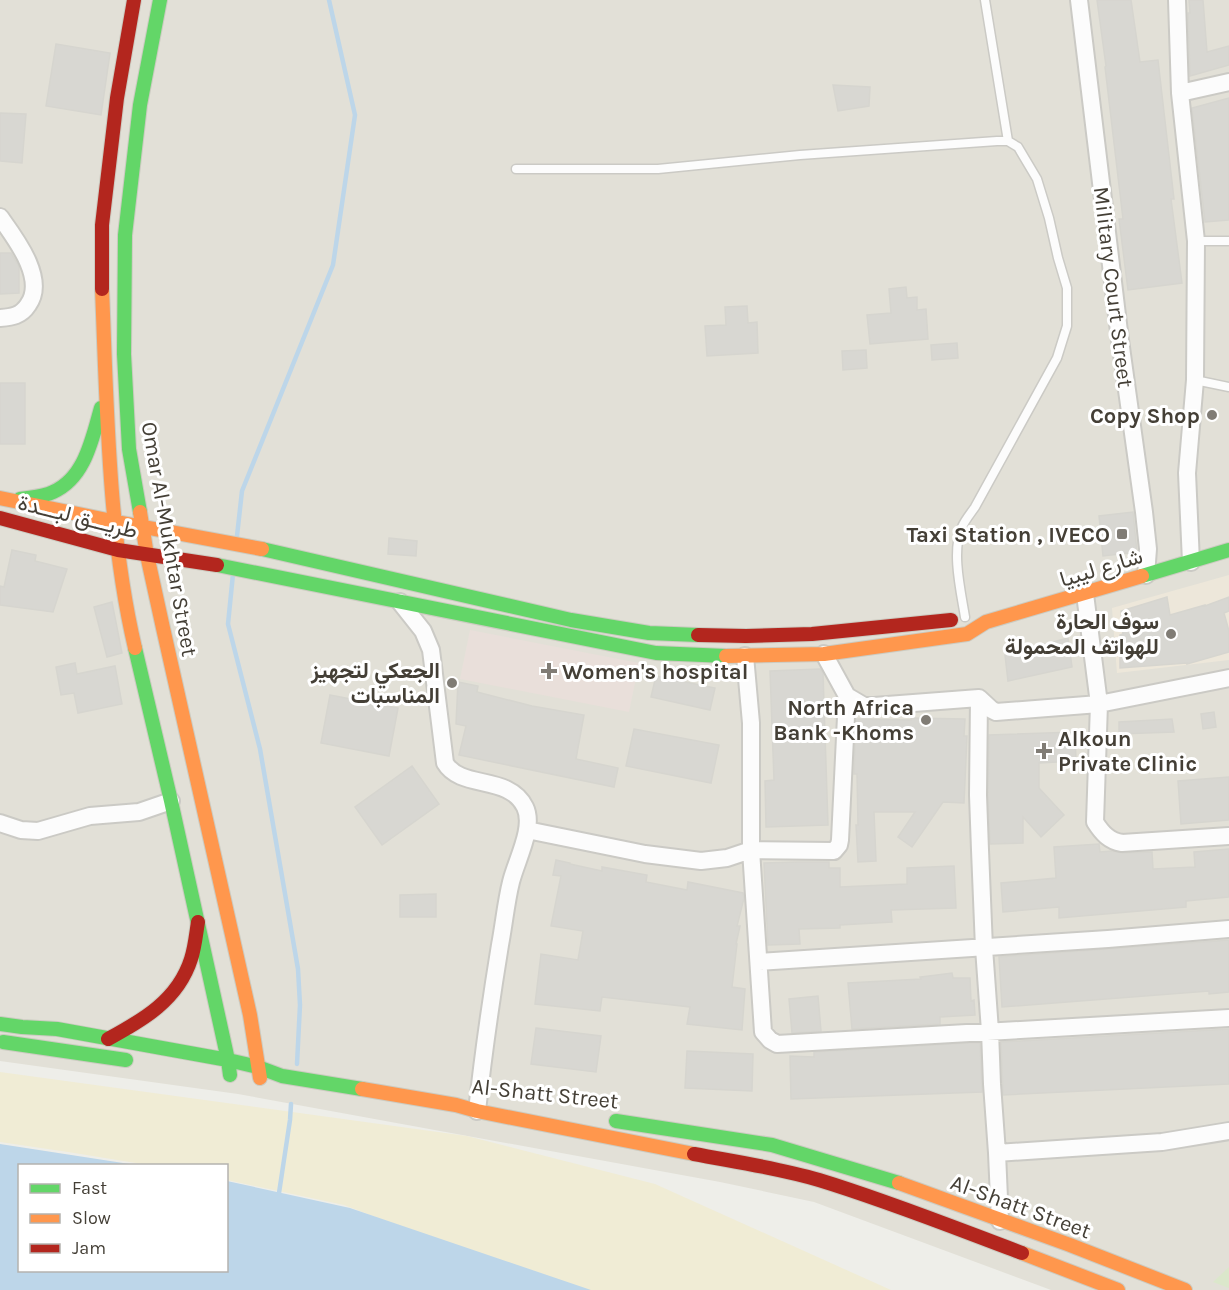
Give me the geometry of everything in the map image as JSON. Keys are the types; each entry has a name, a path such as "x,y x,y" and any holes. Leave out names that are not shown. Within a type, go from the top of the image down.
{"street":[{"name":"Omar Al-Mukhtar Street","path":"134,0 117,98 102,225 101,272 118,550 132,635 228,1060 224,1074 259,1073 243,981 147,555 129,449 123,354 124,235 140,105 160,0"},
{"name":"Military Court Street","path":"1079,0 1120,340 1144,512 1148,549 1146,575"},
{"path":"1177,0 1180,93 1196,241 1195,380 1187,473 1191,562"},
{"path":"1180,93 1229,82"},
{"path":"0,217 23,251 34,286 32,300 23,312 18,316 0,318"},
{"path":"6,499 52,492 66,484 76,474 89,451 107,389"},
{"name":"طريـــق لبـــدة","path":"6,499 220,540 571,620 649,633 746,636 812,634 944,621 966,626"},
{"name":"طريـــق لبـــدة","path":"0,518 118,550 218,565 656,653 745,656 824,654 966,626"},
{"name":"شارع ليبيا","path":"966,626 1085,594 1229,550"},
{"path":"1085,594 1099,704 1095,822 1106,837 1113,842 1122,843 1229,836"},
{"path":"400,602 423,631 431,650 445,763 448,769 455,775 501,786 524,805 528,816 527,830 511,882 492,992 477,1107"},
{"path":"824,654 847,696 864,706 979,698 996,712 1099,704 1229,678"},
{"path":"745,656 751,723 751,850 763,1032 770,1040 777,1044 1229,1018"},
{"path":"527,830 645,855 685,860 728,858 751,850 834,851 840,840 847,696"},
{"path":"979,698 978,795 984,948 1000,1221"},
{"path":"0,823 21,830 38,831 90,816 139,812 171,801"},
{"path":"108,1039 145,1019 172,995 191,959 198,922"},
{"path":"759,962 1229,929"},
{"path":"0,1024 57,1029 228,1060 259,1073"},
{"path":"0,1041 136,1061"},
{"name":"Al-Shatt Street","path":"259,1073 477,1107 818,1180 893,1204 1118,1290"},
{"name":"Al-Shatt Street","path":"477,1107 545,1111"},
{"name":"Al-Shatt Street","path":"602,1119 772,1145 901,1184 1070,1245 1185,1290"},
{"path":"997,1153 1162,1142 1229,1131"},
{"path":"893,1204 901,1184"}],"lane":[{"path":"985,0 1008,141"},
{"path":"516,169 658,169 800,155 997,141 1008,141 1018,147 1037,179 1049,218 1067,288 1067,326 1057,357 961,529 957,552 966,626"},
{"path":"1196,241 1229,241"},
{"path":"1195,380 1229,387"}],"shaded area":[{"path":"0,0 1229,0 1229,1290 1051,1290 814,1202 720,1182 238,1094 0,1061"},
{"name":"سوف الحارة للهواتف المحمولة","path":"1229,575 1229,660 1117,673 1112,608"},
{"name":"Women's hospital","path":"470,630 639,663 629,712 460,679"}],"green space":[{"path":"1229,1267 1229,1288 1213,1282"}],"sand":[{"path":"0,1072 467,1136 655,1184 891,1290 587,1290 472,1254 344,1205 228,1180 228,1164 142,1164 0,1142"}],"water":[{"path":"0,1144 130,1164 18,1164 18,1272 228,1272 228,1181 350,1208 591,1290 0,1290"}],"building":[{"path":"1097,0 1131,0 1140,62 1158,60 1174,199 1171,199 1182,283 1128,290 1119,219 1123,219"},
{"path":"1189,0 1203,0 1207,52 1229,46 1229,65 1190,76"},
{"path":"56,44 110,53 101,115 46,106"},
{"path":"833,85 870,87 869,106 838,111"},
{"path":"1229,98 1229,220 1205,222 1192,108"},
{"path":"0,113 26,114 22,163 0,161"},
{"path":"0,253 11,253 19,267 19,293 0,294"},
{"path":"906,287 907,298 917,297 917,310 926,309 928,339 870,344 867,315 891,313 889,289"},
{"path":"747,306 748,323 757,322 758,353 707,356 705,326 726,325 725,307"},
{"path":"957,343 958,358 932,360 931,345"},
{"path":"866,350 867,368 843,370 842,351"},
{"path":"0,383 25,383 25,444 0,444"},
{"name":"Taxi Station , IVECO","path":"1133,512 1137,552 1103,556 1099,516"},
{"path":"389,538 417,541 416,556 388,554"},
{"path":"12,550 36,555 35,561 67,569 53,612 0,605 0,586 4,587"},
{"name":"سوف الحارة للهواتف المحمولة","path":"1167,597 1170,615 1229,597 1229,611 1224,613 1229,631 1229,652 1187,664 1120,668 1120,635 1123,634 1121,611"},
{"path":"112,602 122,653 107,657 94,607"},
{"path":"1068,638 1072,667 1008,681 1005,655"},
{"path":"75,663 77,674 115,666 122,704 78,713 74,693 61,695 56,667"},
{"path":"820,669 823,673 828,825 766,827 765,781 774,780 770,671"},
{"path":"656,676 715,688 710,710 651,697"},
{"path":"458,682 478,686 477,692 532,706 584,715 576,759 618,768 614,787 459,755 466,726 456,724"},
{"path":"330,695 398,708 389,756 321,743"},
{"path":"1214,712 1216,727 1203,729 1201,714"},
{"path":"911,718 965,719 964,736 967,736 964,803 943,802 912,847 898,837 915,812 874,812 876,861 858,862 857,774 854,774 856,719 911,720"},
{"path":"1172,719 1174,732 1119,734 1119,722"},
{"path":"634,729 719,745 711,783 626,766"},
{"path":"1075,732 1076,761 1039,763 1039,788 1064,815 1041,837 1023,817 1023,843 990,844 989,735"},
{"path":"412,766 439,804 382,845 355,807"},
{"path":"1229,777 1229,820 1181,824 1178,781"},
{"path":"1099,844 1100,852 1152,852 1153,869 1195,867 1194,852 1229,849 1229,897 1186,901 1186,907 1059,918 1059,907 1003,912 1001,883 1056,878 1054,847"},
{"path":"556,860 602,871 602,867 647,875 646,882 687,890 688,882 743,893 744,898 737,926 740,926 732,987 745,989 742,1030 687,1024 690,1007 602,997 600,1011 535,1004 541,954 578,960 583,931 551,926 561,876 553,875"},
{"path":"829,862 829,868 840,868 840,887 907,884 907,868 954,866 956,908 891,910 892,922 840,925 840,928 799,929 800,944 768,945 764,863"},
{"path":"436,894 436,917 400,917 400,895"},
{"path":"1229,940 1229,992 1209,994 1209,991 1002,1007 999,957"},
{"path":"952,973 953,978 970,978 971,1001 974,1000 975,1015 940,1017 940,1024 852,1029 848,983 921,979 920,977"},
{"path":"818,996 821,1031 792,1033 789,999"},
{"path":"536,1028 601,1036 596,1072 531,1064"},
{"path":"1229,1029 1229,1084 1003,1095 1001,1042"},
{"path":"980,1043 982,1092 791,1099 790,1056 814,1057 814,1052"},
{"path":"687,1051 753,1054 752,1091 685,1088"}],"waterway":[{"path":"237,536 242,491 333,265 355,115 329,0"},
{"path":"233,574 228,624 260,749 298,969 300,1005 297,1064"},
{"path":"279,1193 291,1104"}],"traffic: fast":[{"path":"140,512 129,449 124,354 125,235 140,105 160,0"},
{"path":"20,499 49,494 64,486 73,477 86,456 101,408"},
{"path":"262,549 571,620 649,633 698,635"},
{"path":"1142,576 1229,550"},
{"path":"217,565 656,653 726,656"},
{"path":"135,648 171,801 230,1075"},
{"path":"0,1024 57,1029 228,1060 258,1067 282,1076 362,1089"},
{"path":"3,1042 126,1060"},
{"path":"616,1121 772,1145 899,1183"}],"traffic: slow":[{"path":"102,289 114,515 119,560 135,648"},
{"path":"0,498 262,549"},
{"path":"140,512 147,555 250,1015 260,1078"},
{"path":"726,656 824,654 967,634 986,622 1142,576"},
{"path":"362,1089 456,1105 694,1154"},
{"path":"899,1183 1070,1245 1185,1290"},
{"path":"1022,1253 1118,1290"}],"traffic: jam":[{"path":"102,289 102,225 117,98 134,0"},
{"path":"0,518 118,550 217,565"},
{"path":"698,635 812,634 951,620"},
{"path":"108,1039 158,1007 177,986 191,959 198,922"},
{"path":"694,1154 819,1180 1022,1253"}],"place":[{"name":"Copy Shop","path":"1212,415"},
{"name":"Taxi Station , IVECO","path":"1122,534"},
{"name":"سوف الحارة للهواتف المحمولة","path":"1171,634"},
{"name":"Women's hospital","path":"549,671"},
{"name":"الجعكي لتجهيز المناسبات","path":"452,683"},
{"name":"North Africa Bank -Khoms","path":"926,720"},
{"name":"Alkoun Private Clinic","path":"1044,751"}]}
